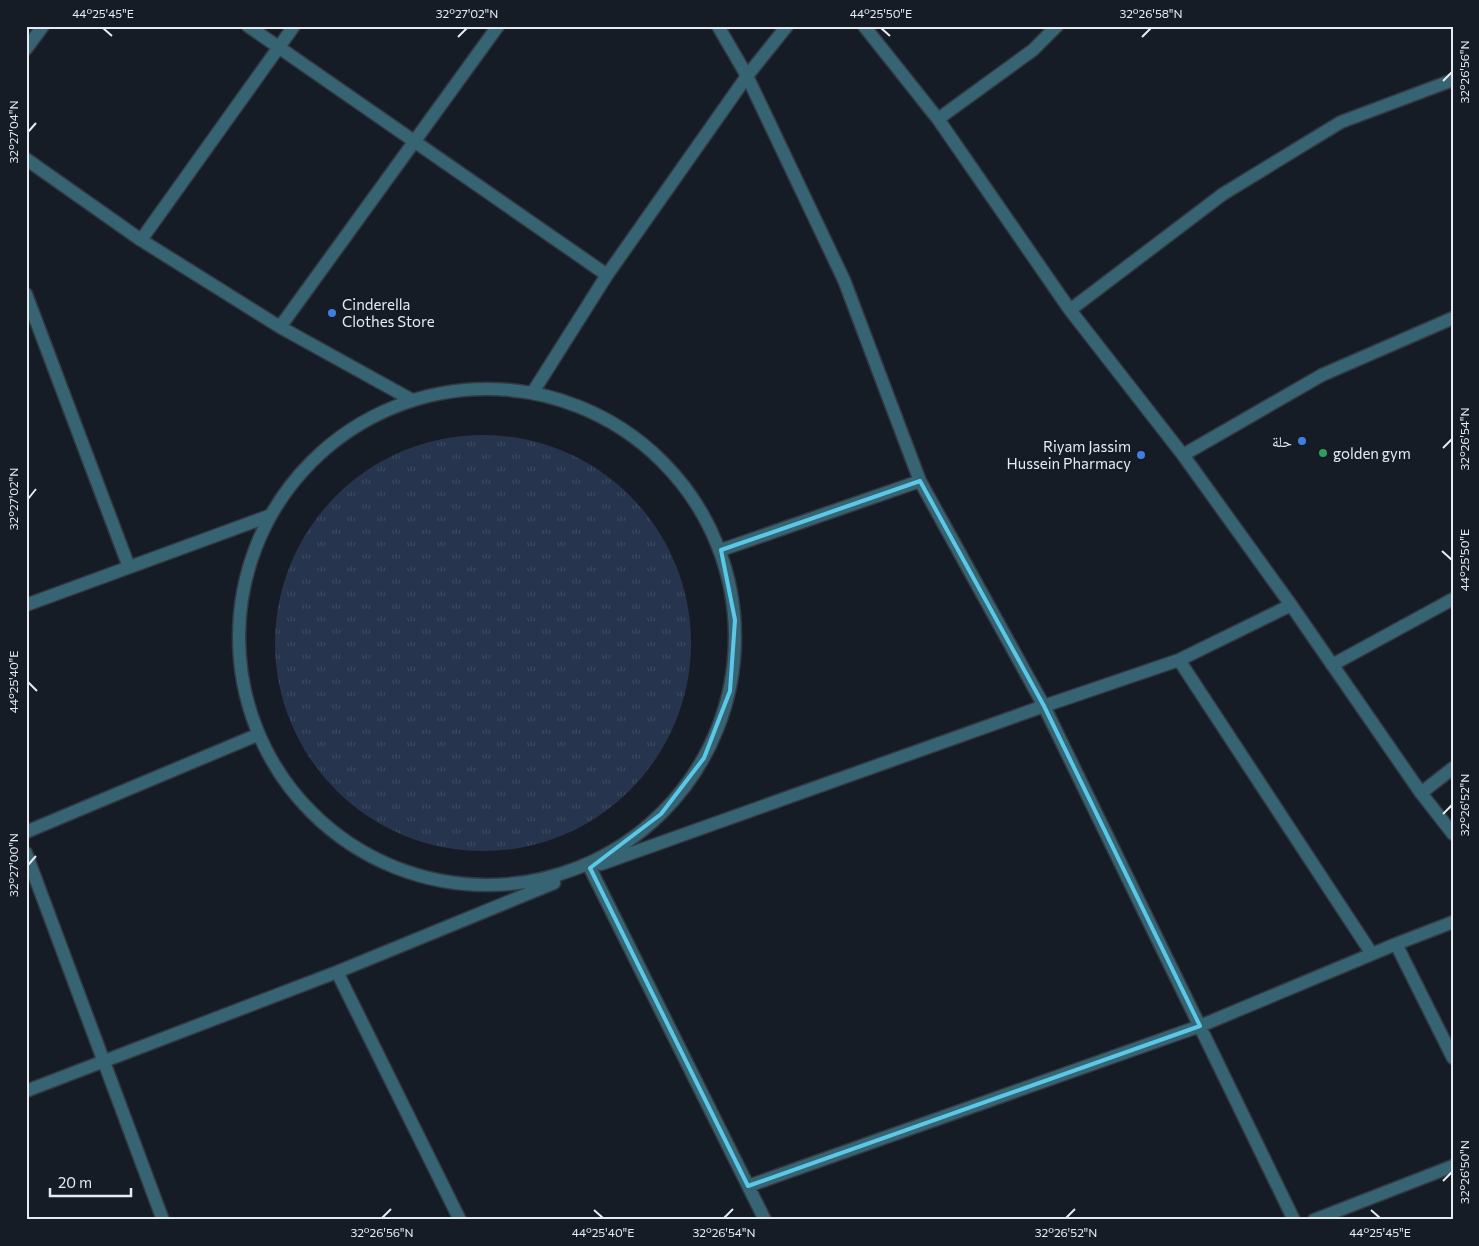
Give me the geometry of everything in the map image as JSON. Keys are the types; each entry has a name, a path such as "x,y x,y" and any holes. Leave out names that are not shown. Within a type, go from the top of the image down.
{"street":[{"path":"26,49 43,26"},
{"path":"248,26 607,275"},
{"path":"141,240 294,26"},
{"path":"280,327 498,26"},
{"path":"718,26 747,76 844,280 920,481 1044,706 1294,1220"},
{"path":"534,392 607,275 747,76 787,26"},
{"path":"864,26 938,119 1070,310 1183,455 1291,605 1421,792 1453,834"},
{"path":"938,119 1033,50 1057,26"},
{"path":"1070,310 1223,194 1341,122 1453,80"},
{"path":"26,159 141,240 280,327 412,400"},
{"path":"26,294 130,567"},
{"path":"1183,455 1322,374 1453,318"},
{"path":"472,389 534,392 613,422 678,477 721,550 735,620 730,691 704,758 661,814 590,868 526,884 443,883 365,856 301,805 256,735 238,662 243,586 269,516 307,466 355,426 412,400 472,389"},
{"path":"721,550 920,481"},
{"path":"26,605 269,516"},
{"path":"1332,665 1453,599"},
{"path":"26,1091 337,972 590,868 1044,706 1179,660 1291,605"},
{"path":"1179,660 1372,954"},
{"path":"26,832 256,735"},
{"path":"1421,792 1453,768"},
{"path":"26,853 163,1220"},
{"path":"590,868 765,1220"},
{"path":"748,1186 1200,1026 1453,922"},
{"path":"1396,944 1453,1058"},
{"path":"337,972 460,1220"},
{"path":"1314,1220 1453,1166"}],"highlighted area":[{"path":"920,481 1044,706 1200,1026 748,1186 590,868 661,814 704,758 730,691 735,620 721,550"}],"green space":[{"path":"483,435 524,439 563,450 599,470 630,496 656,527 676,563 687,602 691,643 687,684 676,723 656,759 630,790 599,816 563,836 524,847 483,851 442,847 403,836 367,816 336,790 310,759 290,723 279,684 275,643 279,602 290,563 310,527 336,496 367,470 403,450 442,439"}],"place":[{"name":"Cinderella Clothes Store","path":"332,313"},
{"name":"حلة","path":"1302,441"},
{"name":"golden gym","path":"1323,453"},
{"name":"Riyam Jassim Hussein Pharmacy","path":"1141,455"}]}
